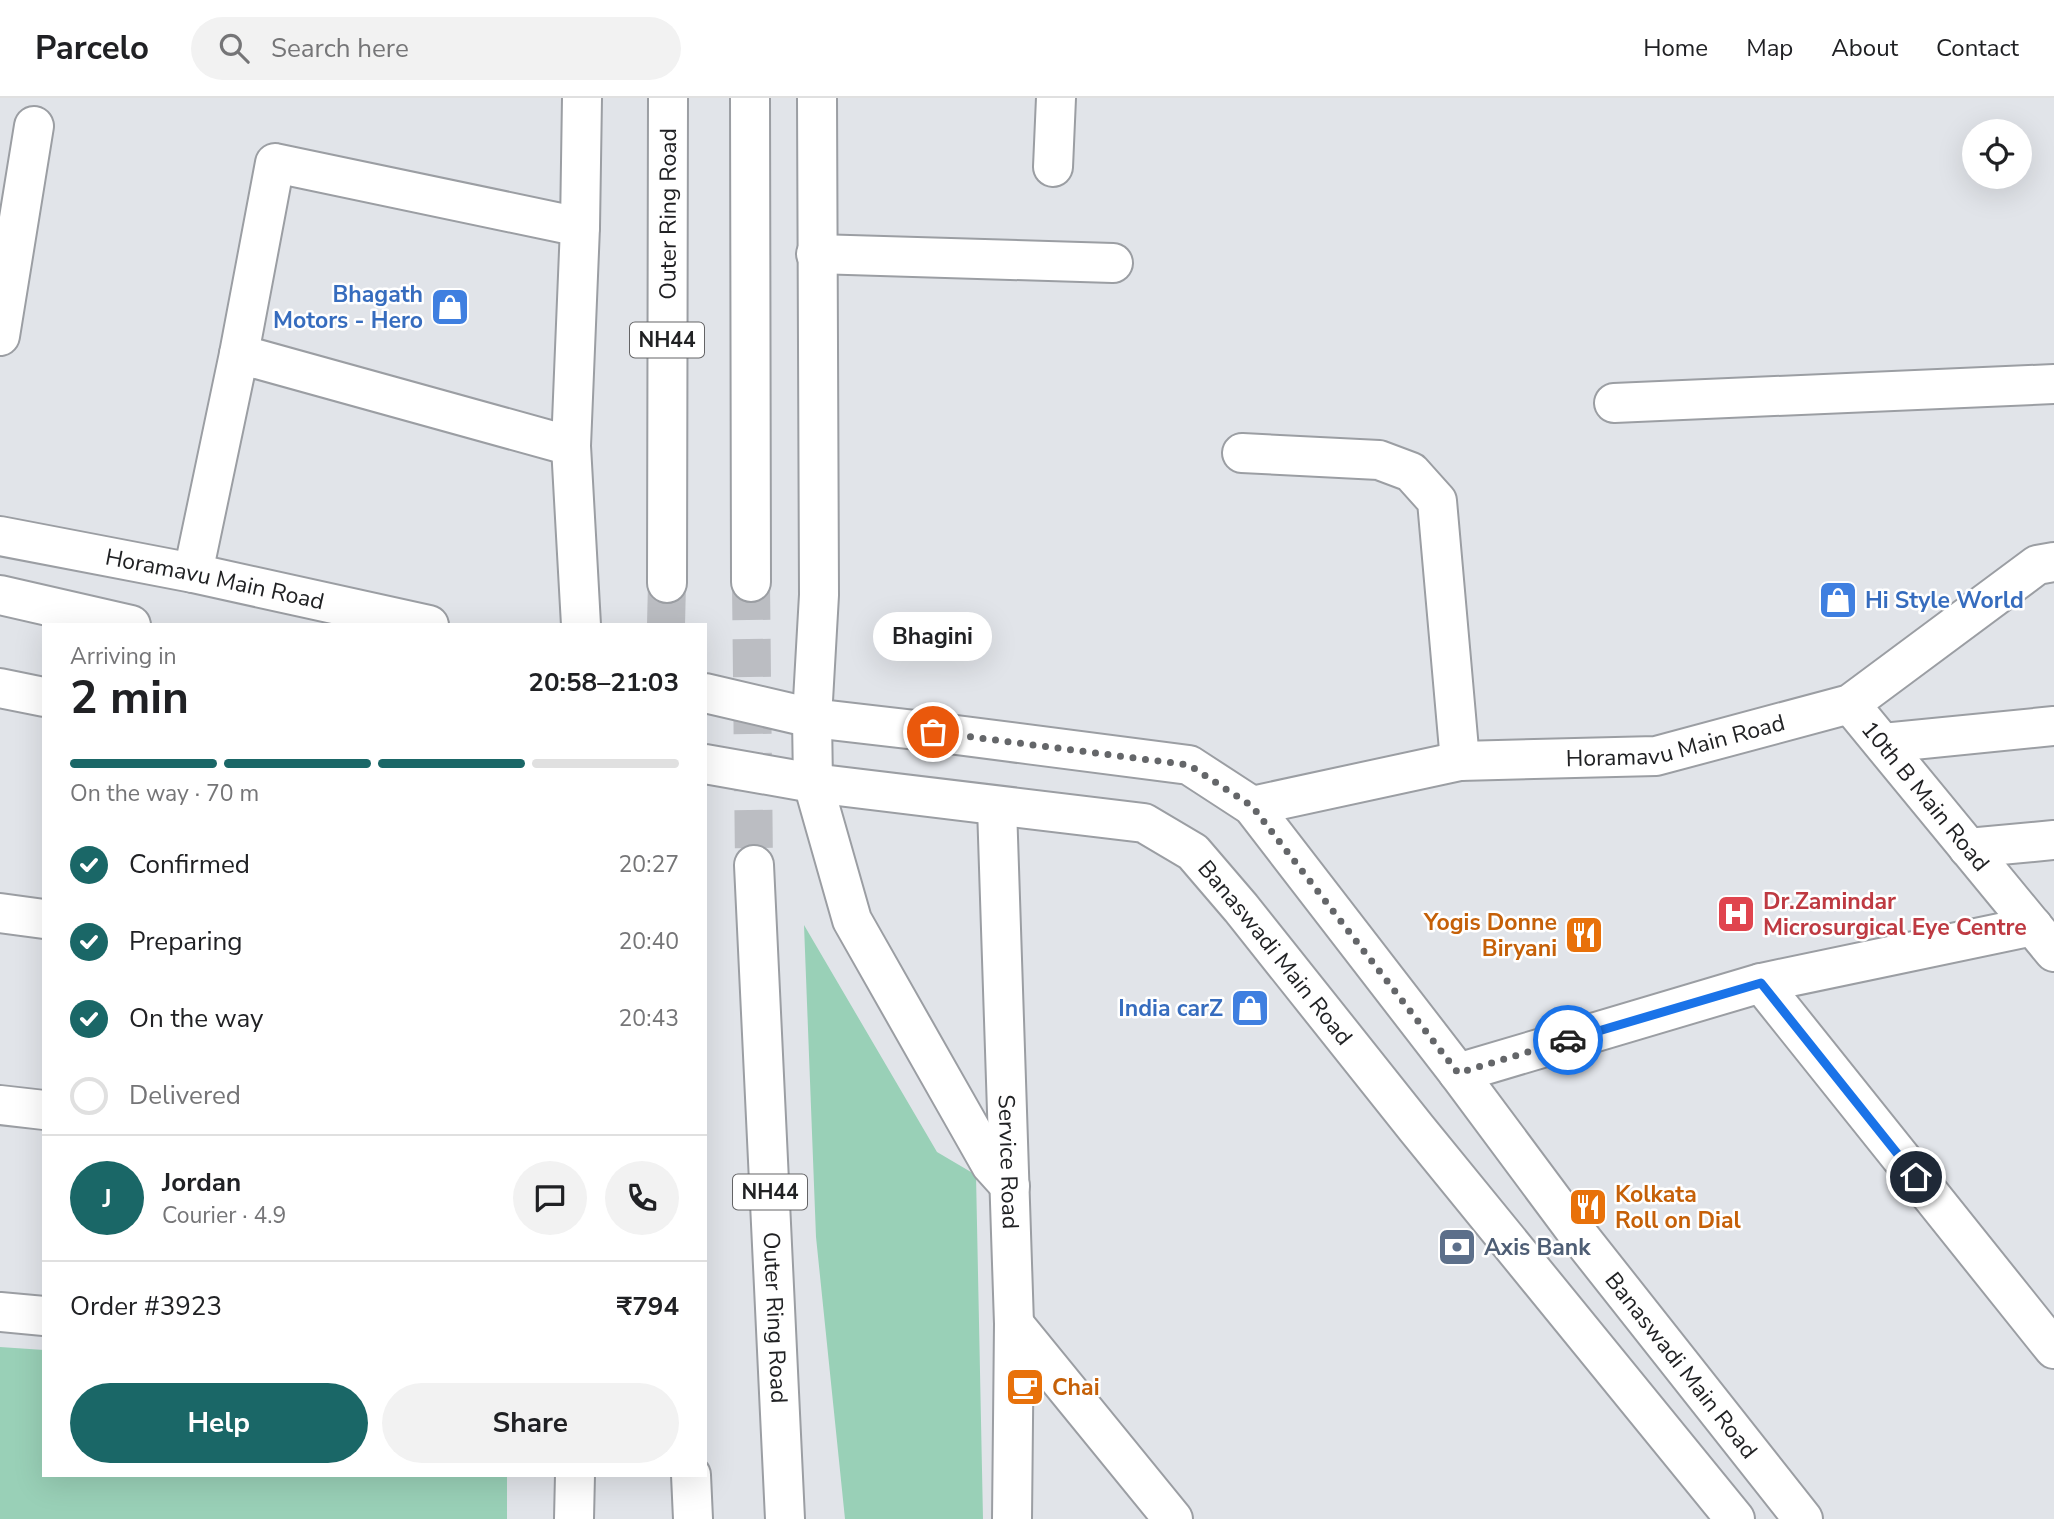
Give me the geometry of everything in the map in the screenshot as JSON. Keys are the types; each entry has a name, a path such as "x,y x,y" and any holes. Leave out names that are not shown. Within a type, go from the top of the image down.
{"main road":[{"path":"580,623 571,446 582,98"},
{"name":"Outer Ring Road","path":"667,583 668,98"},
{"path":"750,98 751,582"},
{"path":"817,98 819,595 812,718 813,783 852,920 990,1165 1010,1186"},
{"path":"1054,167 1056,98"},
{"path":"0,336 34,126"},
{"path":"193,573 239,354 275,163 580,227"},
{"path":"816,254 1113,263"},
{"path":"239,354 571,446"},
{"path":"1614,403 2054,384"},
{"path":"1242,453 1379,460 1410,472 1437,501 1460,761"},
{"name":"Horamavu Main Road","path":"0,536 193,573 420,623"},
{"name":"Horamavu Main Road","path":"1252,806 1460,761 1656,755 1850,704 2037,565 2054,562"},
{"path":"0,595 122,623"},
{"path":"0,688 42,697"},
{"path":"707,693 812,718"},
{"name":"10th B Main Road","path":"1850,704 2043,939"},
{"name":"Banaswadi Main Road","path":"812,718 1189,765 1252,806 1458,1073 1577,1233 1803,1519"},
{"path":"1883,743 2054,726"},
{"path":"707,764 813,783"},
{"name":"Banaswadi Main Road","path":"813,783 1144,823 1193,852 1735,1519"},
{"name":"Service Road","path":"997,807 1014,1324 1012,1519"},
{"path":"1968,848 2054,840"},
{"name":"Outer Ring Road","path":"754,865 785,1519"},
{"path":"0,913 42,919"},
{"path":"1458,1073 1761,983 2043,939"},
{"path":"1761,983 2054,1349"},
{"path":"0,1105 42,1110"},
{"path":"0,1312 42,1316"},
{"path":"1014,1324 1173,1519"},
{"path":"575,1477 575,1519"},
{"path":"691,1477 693,1519"}],"green space":[{"path":"804,925 937,1152 976,1175 983,1519 845,1519 816,1237"},
{"path":"0,1347 42,1350 42,1477 507,1477 507,1519 0,1519"}],"tunnel":[{"path":"751,582 754,865"},
{"path":"666,623 667,583"}],"way so far":[{"path":"933,732 1189,765 1252,806 1458,1073 1568,1040"}],"place":[{"name":"Bhagath Motors - Hero","path":"450,307"},
{"name":"Hi Style World","path":"1838,600"},
{"name":"Bhagini","path":"933,732"},
{"name":"Dr.Zamindar Microsurgical Eye Centre","path":"1736,914"},
{"name":"Yogis Donne Biryani","path":"1584,935"},
{"name":"India carZ","path":"1250,1008"},
{"name":"Kolkata Roll on Dial","path":"1588,1207"},
{"name":"Axis Bank","path":"1457,1247"},
{"name":"Chai","path":"1025,1387"}],"route":[{"path":"1568,1040 1761,983 1916,1177"}]}
